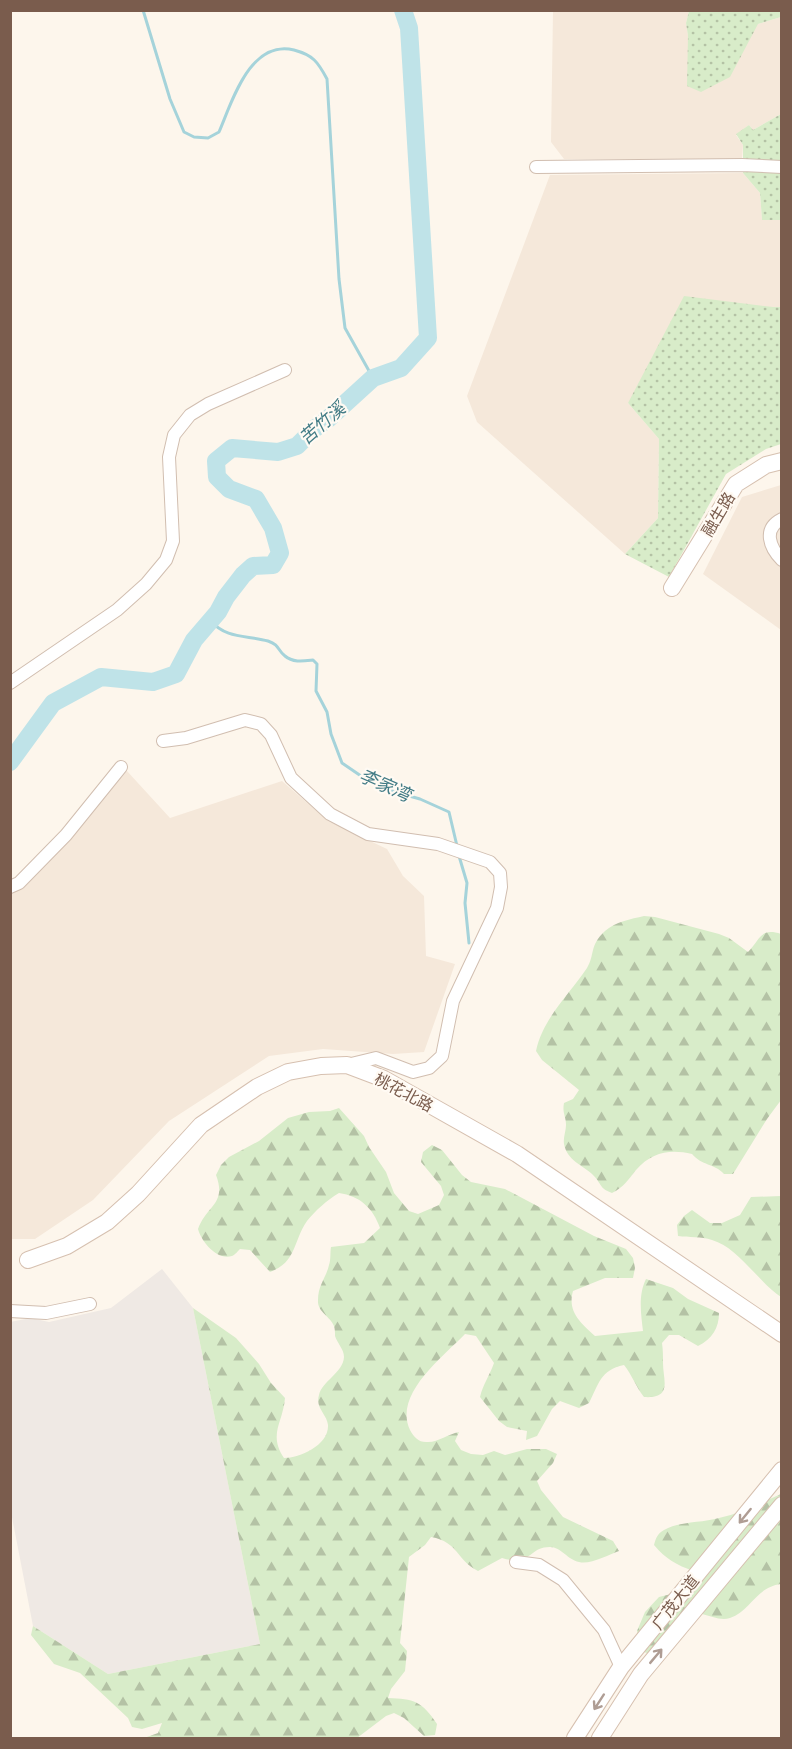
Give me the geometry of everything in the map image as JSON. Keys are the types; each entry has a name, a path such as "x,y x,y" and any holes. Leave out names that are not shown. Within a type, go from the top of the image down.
{"street":[{"path":"536,167 742,165 782,167"},
{"path":"10,683 117,610 146,584 166,561 173,541 169,457 174,435 190,415 208,404 285,369"},
{"name":"融生路","path":"672,588 736,484 766,465 782,461"},
{"path":"782,519 776,522 770,532 769,542 773,551 782,560"},
{"path":"163,741 186,738 245,720 261,724 271,735 291,778 330,814 368,834 438,844 490,862 500,873 501,887 497,908 453,1001 442,1056 429,1068 413,1072 376,1058 347,1065"},
{"path":"10,887 20,883 66,836 121,767"},
{"name":"桃花北路","path":"28,1260 67,1246 107,1222 138,1194 201,1125 257,1087 288,1071 347,1065 384,1079 517,1154 782,1334"},
{"path":"10,1311 46,1312 90,1304"},
{"name":"广茂大道","path":"575,1738 621,1667 782,1470"},
{"name":"广茂大道","path":"600,1738 641,1674 782,1505"},
{"path":"516,1562 539,1565 563,1580 604,1630 621,1667"}],"shaded area":[{"path":"553,11 689,11 686,23 688,36 758,24 781,17 781,114 753,130 749,125 736,135 743,145 742,159 564,159 551,142"},
{"path":"743,173 760,193 762,220 781,220 781,307 773,307 628,403 659,439 658,518 625,554 477,422 467,396 550,175"},
{"path":"781,485 781,630 703,574 742,497"},
{"path":"127,771 170,818 282,781 328,821 387,849 403,876 424,896 426,956 455,964 424,1052 393,1054 323,1049 269,1056 169,1121 93,1200 35,1239 11,1239 11,894 25,886"},
{"path":"162,1269 193,1308 260,1644 108,1674 33,1626 11,1512 10,1322 31,1318 49,1322 111,1308"}],"green space":[{"path":"689,11 781,11 781,17 758,24 730,77 701,92 687,86 686,23"},
{"path":"781,114 781,220 762,220 760,193 743,173 743,145 736,134 749,125 753,130"},
{"path":"684,296 781,307 781,444 766,449 726,474 669,577 625,554 658,518 659,439 628,403"},
{"path":"644,916 719,934 729,938 748,952 764,933 781,934 781,1100 733,1174 724,1174 692,1154 662,1153 648,1159 623,1186 612,1193 602,1187 595,1177 568,1154 564,1142 566,1125 564,1103 573,1099 579,1090 542,1060 536,1051 550,1017 587,968 600,936 613,925"},
{"path":"339,1108 364,1136 386,1172 394,1193 409,1211 418,1214 439,1205 444,1195 441,1186 421,1162 423,1152 432,1145 442,1150 462,1175 471,1182 505,1189 594,1236 626,1249 633,1258 635,1268 633,1278 605,1278 573,1291 572,1305 576,1316 595,1336 643,1331 641,1298 646,1279 673,1288 688,1299 719,1313 718,1324 711,1336 698,1346 679,1335 669,1335 662,1343 665,1382 663,1392 659,1395 644,1397 624,1365 616,1367 601,1379 589,1403 579,1408 560,1401 552,1409 537,1436 526,1440 527,1431 507,1427 499,1421 480,1397 494,1363 476,1336 465,1334 423,1377 414,1390 408,1403 407,1416 410,1430 419,1440 432,1442 459,1432 455,1441 461,1450 471,1454 483,1455 494,1451 505,1455 527,1449 546,1449 557,1454 553,1463 537,1481 541,1490 563,1517 613,1541 619,1551 583,1563 550,1547 537,1550 519,1560 502,1558 478,1571 465,1562 447,1543 431,1537 425,1545 409,1557 400,1643 407,1651 405,1671 391,1689 388,1698 405,1699 422,1706 437,1724 435,1735 424,1736 404,1718 394,1713 386,1716 357,1738 144,1738 158,1733 162,1723 142,1729 132,1727 128,1718 80,1673 54,1664 31,1635 33,1626 108,1674 260,1644 193,1308 236,1338 285,1398 277,1442 284,1458 298,1456 312,1449 324,1439 328,1425 319,1404 319,1395 324,1385 340,1368 344,1357 335,1336 334,1326 318,1304 319,1290 330,1263 331,1247 364,1243 380,1228 374,1215 365,1204 339,1193 310,1217 290,1257 279,1268 270,1272 250,1250 240,1249 226,1257 215,1253 202,1239 198,1229 218,1199 219,1185 216,1175 221,1165 229,1157 259,1141 288,1118 309,1112"},
{"path":"781,1196 781,1297 722,1244 704,1238 678,1236 677,1225 692,1210 710,1223 722,1223 740,1215 751,1197"},
{"path":"781,1494 781,1584 772,1586 759,1594 737,1615 723,1619 702,1614 650,1654 641,1651 637,1631 645,1612 659,1597 671,1594 694,1571 672,1561 658,1550 654,1545 658,1535 670,1527 712,1520 751,1508"}],"waterway":[{"path":"143,10 170,99 184,132 194,137 208,138 219,132 245,76 254,63 266,54 279,49 294,50 306,54 321,68 327,79 339,279 345,328 373,378"},
{"name":"苦竹溪","path":"10,762 53,703 101,677 153,682 176,674 194,640 218,612 243,575 253,566 273,565 280,553 273,528 256,499 229,489 217,477 216,461 232,448 278,452 297,446 373,378 401,368 428,338 409,28 403,10"},
{"name":"李家湾","path":"211,621 230,634 272,643 291,660 313,660 317,664 316,691 327,712 331,734 342,763 364,778 449,812 457,846"},
{"name":"李家湾","path":"459,856 467,883 465,903 469,943"}]}
